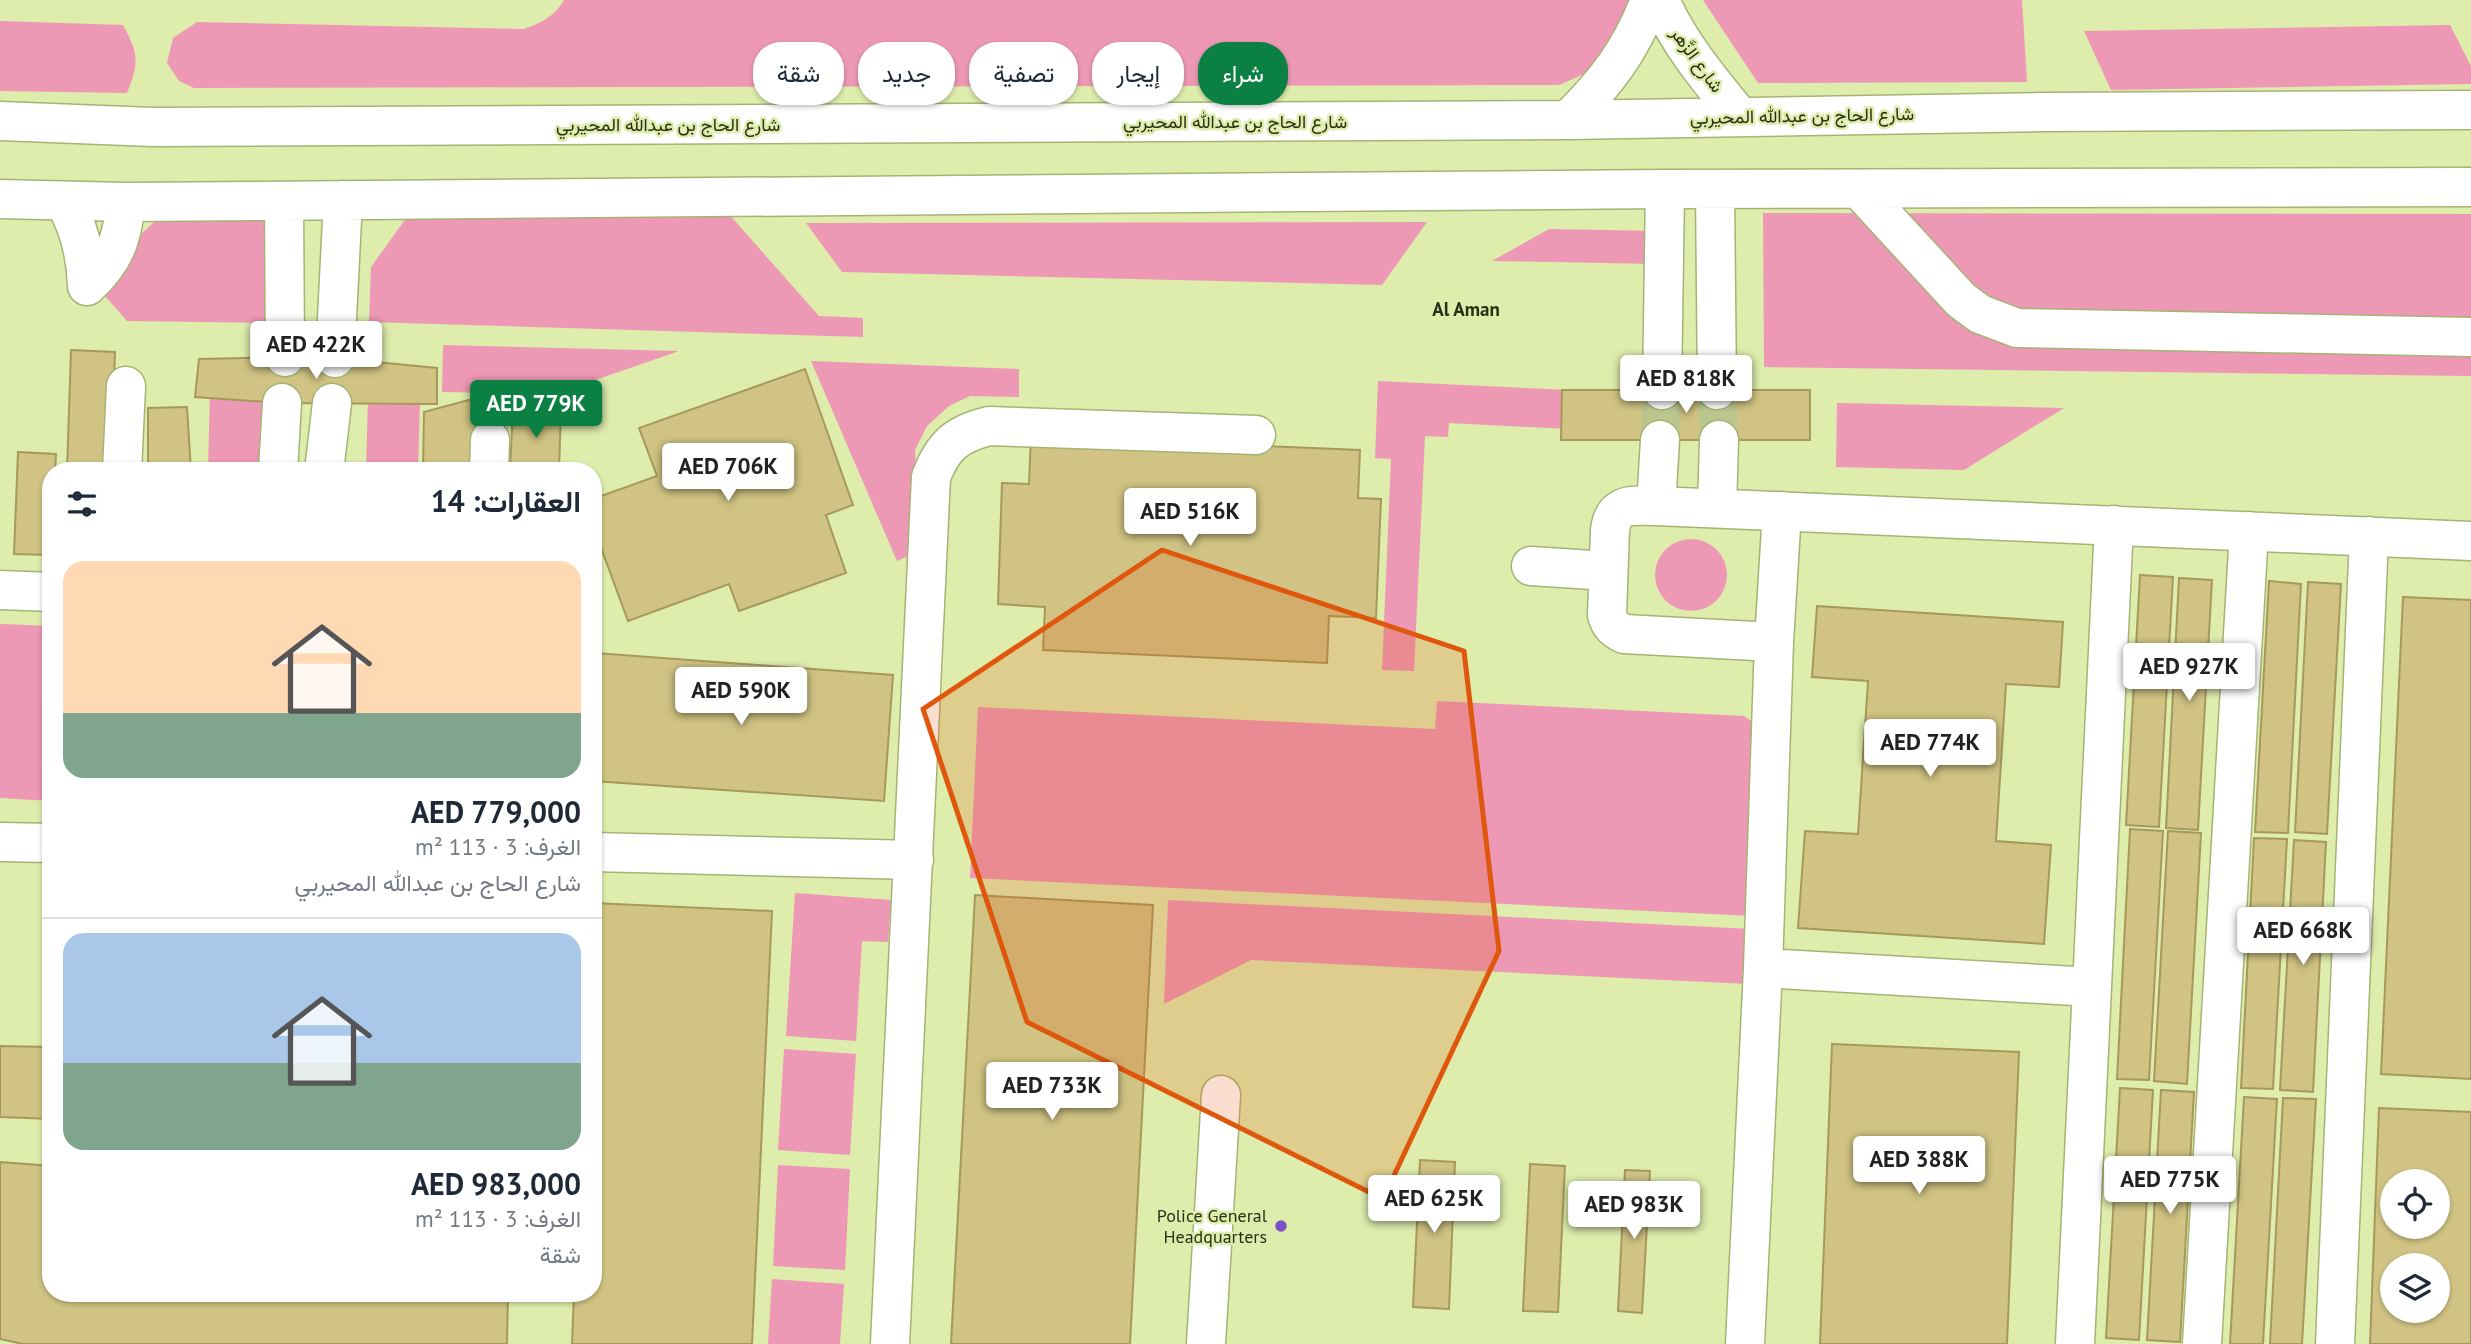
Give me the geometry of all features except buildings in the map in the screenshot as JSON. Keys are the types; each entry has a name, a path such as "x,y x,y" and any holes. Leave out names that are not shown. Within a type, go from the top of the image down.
{"street":[{"path":"1568,120 1597,92 1621,60 1641,25 1650,0"},
{"name":"شارع الزَّهر","path":"1660,0 1669,21 1689,53 1739,116"},
{"name":"شارع الحاج بن عبدالله المحيربي","path":"0,121 166,127 1568,120 1739,116 2471,110"},
{"path":"0,199 126,202 1665,189 2471,187"},
{"path":"1662,390 1665,189"},
{"path":"1859,189 1961,300 1989,318 2017,328 2471,337"},
{"path":"1715,190 1717,390"},
{"path":"286,320 335,340 343,200"},
{"path":"64,201 76,223 84,251 87,286 113,257 123,233 126,202"},
{"path":"284,201 285,357"},
{"path":"1663,324 1716,325"},
{"path":"122,462 126,386"},
{"path":"278,462 282,403"},
{"path":"325,462 332,403"},
{"path":"890,1344 931,477 938,458 952,442 970,431 989,426 1256,435"},
{"path":"1656,506 1660,440"},
{"path":"1717,508 1719,440"},
{"path":"1774,642 1624,634 1609,623 1606,615 1610,530 1611,520 1616,512 1624,507 1717,508 2471,541"},
{"path":"1745,1344 1763,968 1774,642 1782,511"},
{"path":"2076,1344 2114,525"},
{"path":"2202,1344 2249,531"},
{"path":"2335,1344 2369,536"},
{"path":"1531,566 1608,571"},
{"path":"0,590 42,592"},
{"path":"0,842 42,843"},
{"path":"602,852 914,860"},
{"path":"1763,968 2092,987"},
{"path":"1206,1344 1221,1095"}],"highlighted area":[{"path":"1162,550 1464,651 1499,951 1383,1199 1027,1022 923,709"}],"shaded area":[{"path":"564,0 1635,0 1598,68 1559,85 1288,86 1288,42 1198,42 1198,86 1184,86 1184,42 1092,42 1092,86 1078,86 1078,42 969,42 969,86 955,86 955,42 858,42 858,87 844,87 844,42 753,42 753,87 194,88 179,81 167,63 173,38 197,22 524,29 547,18"},
{"path":"1703,0 2022,0 2027,82 1758,83"},
{"path":"0,21 123,25 136,59 127,93 0,91"},
{"path":"2450,25 2471,66 2471,84 2111,90 2084,31"},
{"path":"412,210 727,212 819,316 863,318 863,337 369,322 371,267"},
{"path":"266,212 283,323 127,321 91,280 164,213"},
{"path":"1763,213 2471,214 2471,376 1764,367"},
{"path":"1427,222 1382,285 842,272 806,223"},
{"path":"1549,229 1660,231 1659,264 1492,261"},
{"path":"443,345 679,351 555,394 442,392"},
{"path":"811,361 1019,369 1019,397 970,396 949,406 927,426 915,450 920,551 897,561"},
{"path":"1378,381 1569,390 1568,429 1449,423 1448,437 1425,436 1414,671 1382,670 1391,459 1375,458"},
{"path":"210,391 262,393 259,462 208,462"},
{"path":"368,398 420,400 418,462 366,462"},
{"path":"1837,403 2064,408 1964,470 1836,467"},
{"path":"1691,539 1711,545 1721,555 1727,575 1721,595 1711,605 1691,611 1671,605 1661,595 1655,575 1661,555 1671,545"},
{"path":"0,624 42,626 42,800 0,798"},
{"path":"1437,701 1744,716 1762,729 1753,916 970,878 978,707 1435,729"},
{"path":"795,893 891,900 888,942 862,941 856,1041 786,1036"},
{"path":"1168,900 1752,929 1749,984 1251,960 1164,1004"},
{"path":"784,1049 856,1054 850,1155 778,1150"},
{"path":"778,1165 850,1169 845,1270 773,1266"},
{"path":"772,1279 844,1284 840,1344 768,1344"}],"tunnel":[{"path":"1660,440 1662,390"},
{"path":"1717,390 1719,440"}],"place":[{"name":"Police General Headquarters","path":"1281,1226"}],"district":[{"name":"Al Aman","path":"1466,309"}]}
